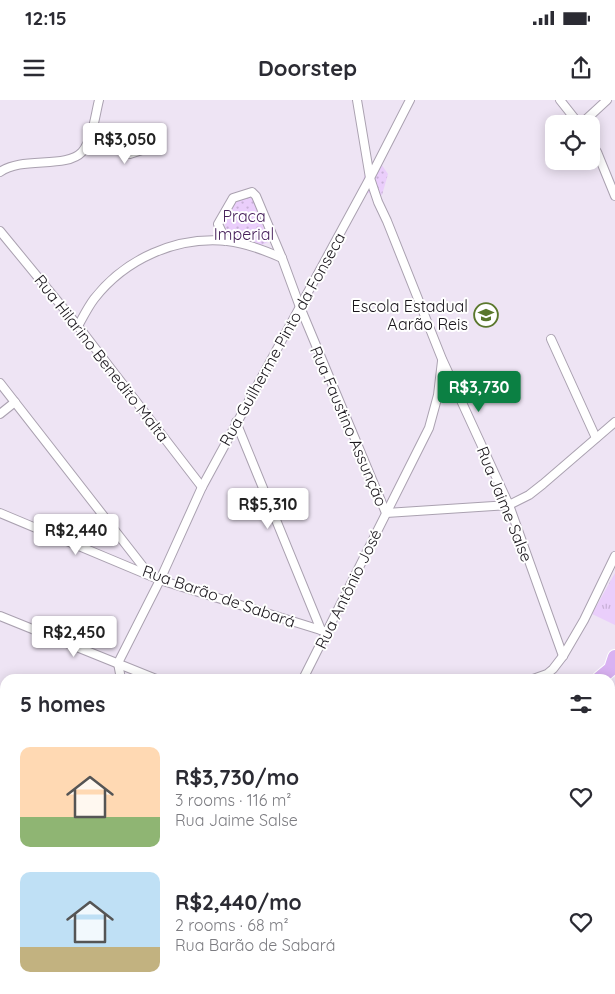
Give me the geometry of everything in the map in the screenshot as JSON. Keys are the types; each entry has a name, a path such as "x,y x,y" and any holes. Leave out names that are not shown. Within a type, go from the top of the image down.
{"highway":[{"path":"604,674 611,668 615,657"}],"street":[{"path":"0,172 28,162 64,161 81,152 90,137 99,100"},
{"name":"Rua Jaime Salse","path":"357,100 370,178 378,202 388,221 442,359 509,505 563,656"},
{"name":"Rua Guilherme Pinto da Fonseca","path":"118,663 160,580 202,488 236,422 370,178 410,100"},
{"path":"560,100 572,115"},
{"path":"590,115 607,100"},
{"path":"90,137 126,154 142,150 158,138"},
{"path":"600,159 615,196"},
{"name":"Rua Faustino Assunção","path":"226,241 218,226 233,198 252,192 256,196 282,258 300,307 386,513"},
{"name":"Rua Hilarino Benedito Malta","path":"0,231 78,326 202,488"},
{"path":"78,326 94,300 114,278 139,260 166,248 196,241 226,241 255,247 282,258"},
{"path":"551,339 596,438"},
{"name":"Rua Antônio José","path":"305,674 324,631 430,428 438,394 442,359"},
{"path":"0,383 148,573"},
{"path":"0,414 15,402"},
{"path":"236,422 324,631"},
{"path":"386,513 509,505 529,495 615,422"},
{"name":"Rua Barão de Sabará","path":"0,513 148,573 160,580 324,631"},
{"path":"547,674 563,656 584,620 615,556"},
{"path":"0,616 144,674"},
{"path":"118,663 120,674"}],"green space":[{"path":"379,161 388,174 382,195 360,192 368,162"},
{"name":"Praca Imperial","path":"253,195 268,242 257,247 230,240 225,227 225,218 237,199"},
{"path":"615,573 615,625 592,614"}],"place":[{"name":"Escola Estadual Aarão Reis","path":"486,315"}]}
